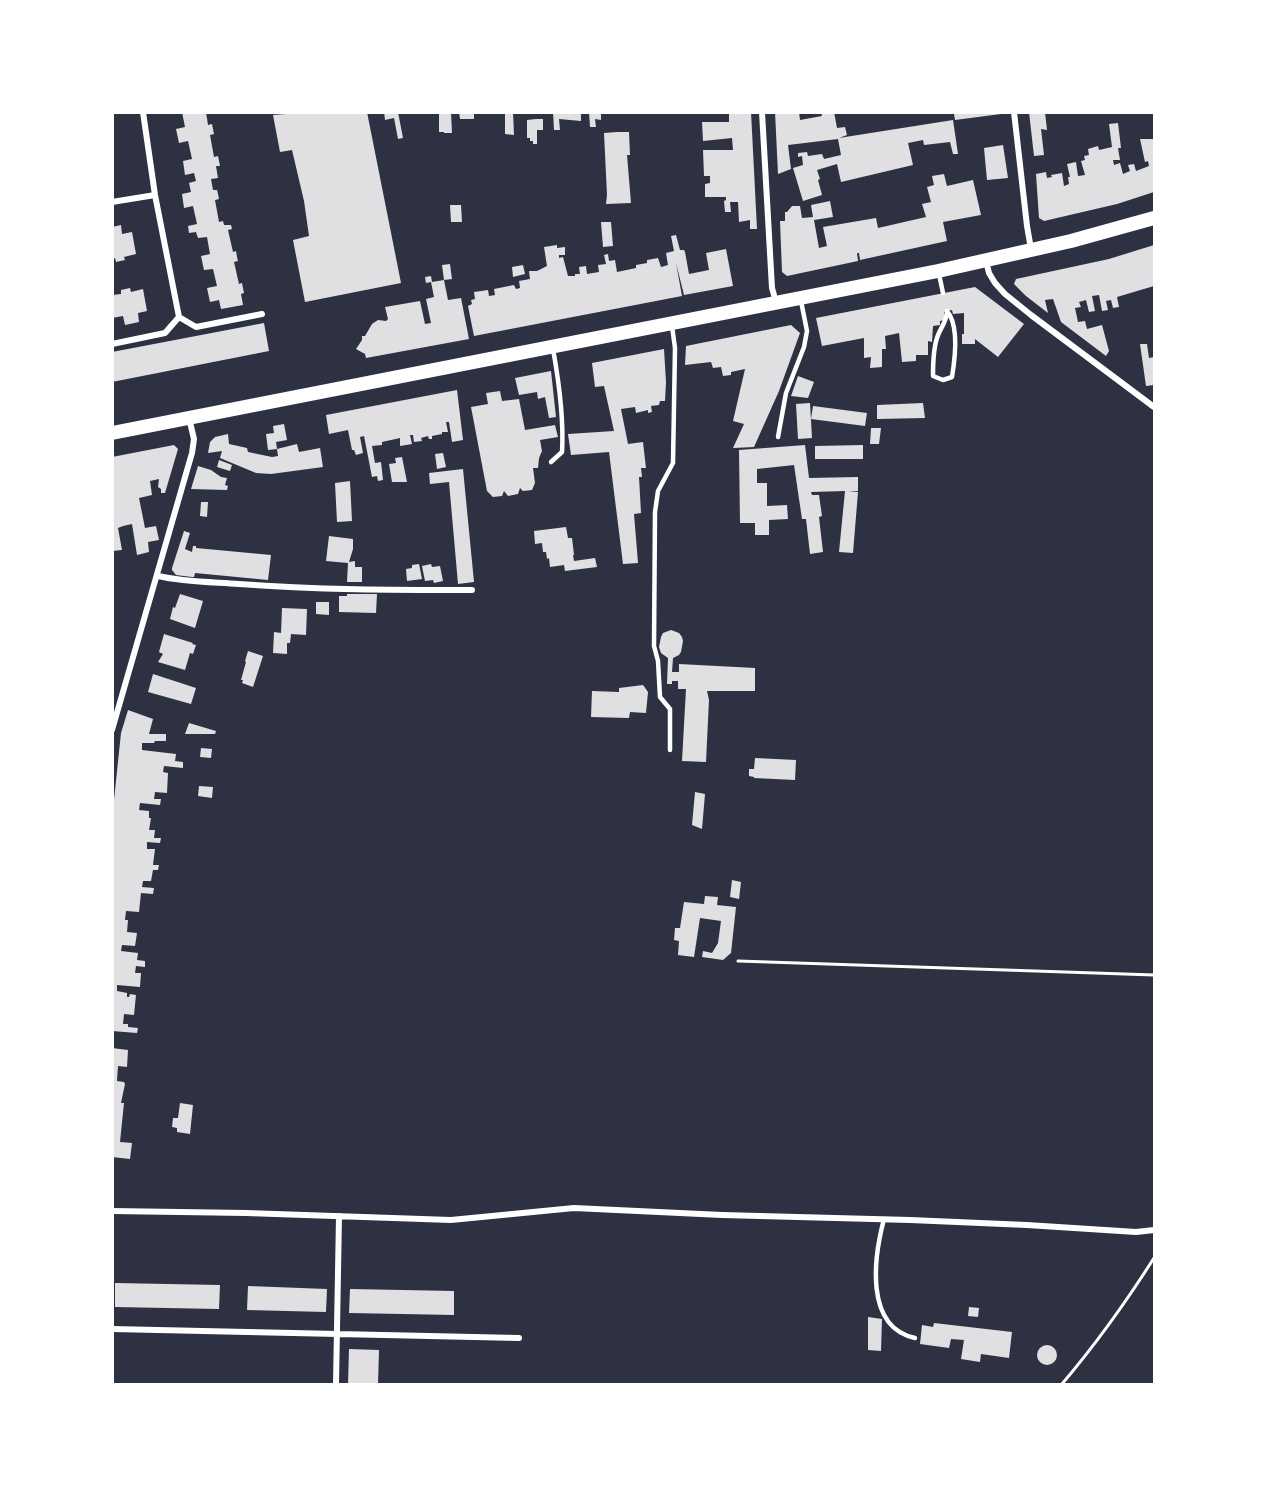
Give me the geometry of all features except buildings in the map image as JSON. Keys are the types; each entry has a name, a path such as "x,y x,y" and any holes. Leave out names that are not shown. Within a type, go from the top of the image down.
{"main road":[{"path":"112,433 938,271 1032,251 1155,218"}],"street":[{"path":"143,112 155,195 179,317 196,327 262,314"},
{"path":"762,112 772,288 776,303"},
{"path":"1014,112 1032,251"},
{"path":"112,202 155,195"},
{"path":"986,261 989,273 1005,294 1155,407"},
{"path":"112,344 165,333 179,317"},
{"path":"112,730 192,453 194,439 189,417"},
{"path":"158,576 188,581 329,590 472,590"},
{"path":"112,1211 451,1220 574,1208 1027,1224 1136,1232 1155,1230"},
{"path":"336,1384 339,1216"},
{"path":"112,1329 519,1338"}],"lane":[{"path":"938,271 943,293"},
{"path":"778,436 786,393 804,346 807,331 800,298"},
{"path":"947,311 954,324 955,359 952,376 944,380 933,376 937,337 947,319 947,311"},
{"path":"670,750 669,709 660,697 658,661 654,646 656,499 661,484 673,463 675,348 671,323"},
{"path":"551,462 562,452 563,436 552,346"},
{"path":"884,1219 875,1286 887,1319 905,1336 915,1338"}],"path":[{"path":"738,961 1155,975"},
{"path":"1062,1384 1111,1323 1155,1258"}]}
